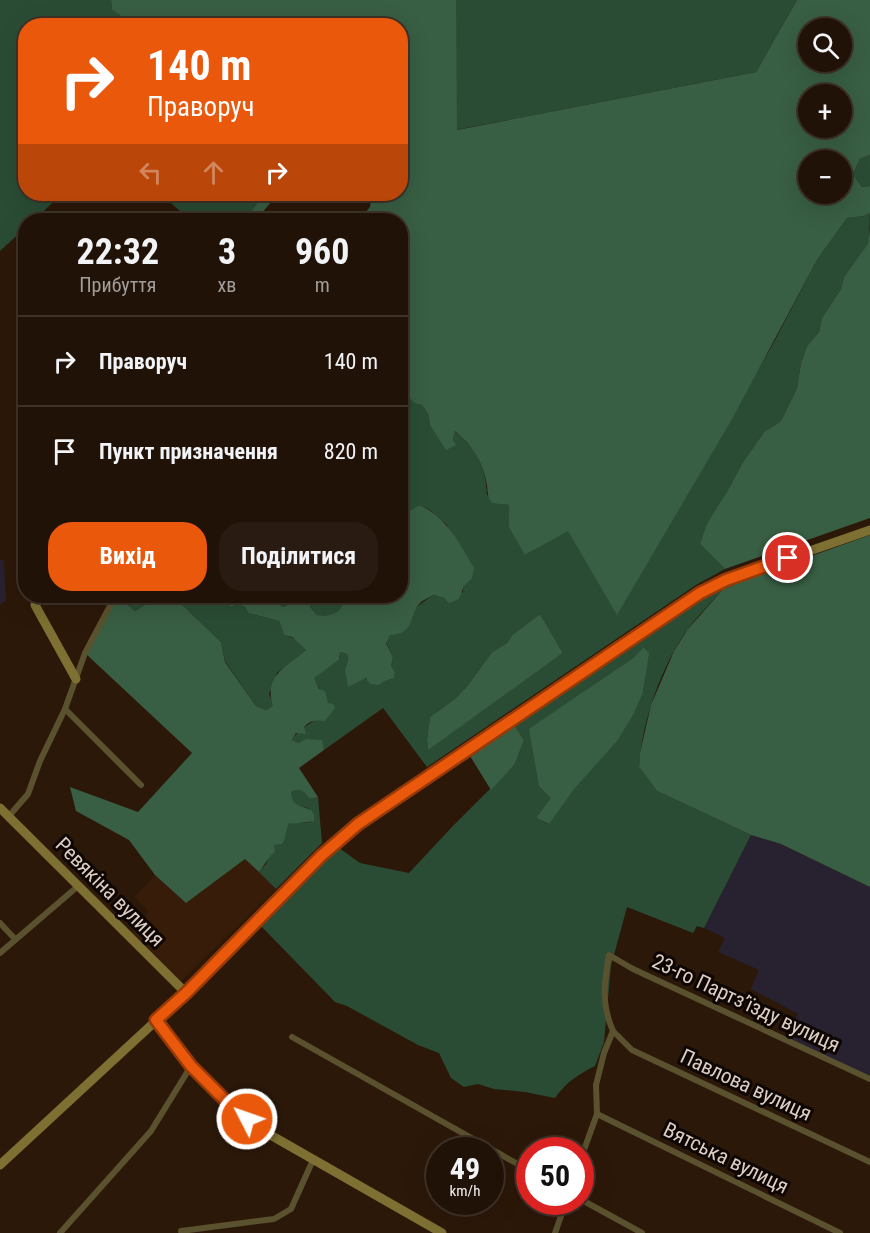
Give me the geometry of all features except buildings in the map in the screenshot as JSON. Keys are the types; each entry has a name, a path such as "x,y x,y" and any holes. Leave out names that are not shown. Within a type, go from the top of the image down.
{"main road":[{"path":"0,1165 186,993 321,856 377,810 426,780 700,593 726,580 870,530"},
{"path":"35,605 76,679"},
{"name":"Ревякіна вулиця","path":"0,808 186,993"},
{"path":"156,1020 191,1066 235,1110 260,1129 442,1233"}],"street":[{"path":"9,816 28,795 40,761 65,709 85,653 112,603"},
{"path":"65,709 141,785"},
{"path":"0,953 77,887"},
{"path":"0,923 15,939"},
{"name":"23-го Партз’їзду вулиця","path":"613,1031 606,1014 603,987 609,955 633,969 774,1036 870,1079"},
{"path":"589,1137 597,1114 596,1085 604,1053 613,1031"},
{"name":"Павлова вулиця","path":"613,1031 632,1050 870,1162"},
{"path":"292,1037 516,1163"},
{"path":"60,1233 151,1131 191,1066"},
{"name":"Вятська вулиця","path":"597,1114 840,1233"},
{"path":"181,1231 274,1219 291,1209 313,1160"},
{"path":"594,1207 642,1233"},
{"path":"555,1233 561,1215"}],"shaded area":[{"path":"0,559 4,561 6,601 0,604"},
{"path":"751,835 781,844 870,887 870,1079 784,1041 798,1014 751,989 759,970 718,952 725,938 704,928"},
{"path":"245,858 276,889 177,985 129,935 149,912 134,897 155,875 186,903"}],"green space":[{"path":"0,0 111,0 112,10 124,18 18,18 18,201 54,201 42,213 18,213 18,234 0,251"},
{"path":"111,0 456,0 457,130 756,72 797,0 870,0 870,155 860,159 853,174 862,187 870,186 870,213 847,218 817,260 732,419 617,615 568,531 525,555 509,527 509,505 492,503 488,496 483,469 472,448 455,431 453,440 456,445 446,450 430,425 428,414 422,405 414,403 408,397 408,213 365,213 370,207 371,201 408,201 408,18 124,18 112,10"},
{"path":"456,0 797,0 756,72 456,130"},
{"path":"870,155 870,186 862,187 853,174 860,159"},
{"path":"169,201 259,201 250,213 182,213"},
{"path":"259,201 272,201 262,213 250,213"},
{"path":"870,213 869,244 844,277 841,289 822,318 819,332 807,346 801,363 797,388 781,421 764,432 743,462 700,544 725,569 696,585 427,767 383,708 324,750 321,740 299,743 292,740 299,731 317,719 328,703 313,678 339,660 340,652 347,654 345,669 358,680 394,678 395,672 391,666 393,657 386,642 394,629 414,609 434,595 444,598 463,592 466,555 446,524 430,510 419,505 408,512 408,397 414,403 422,405 428,414 430,425 453,440 455,431 469,445 482,467 487,495 501,504 509,505 509,511 525,555 568,530 617,614 773,344 817,260 847,218","holes":["540,614 563,653 428,749 430,717 456,698 492,652 507,643 512,635"]},
{"path":"870,229 870,518 725,569 700,544 708,522 743,462 764,432 781,421 797,388 801,363 807,346 819,332 822,318 841,289 844,277 868,244"},
{"path":"419,505 445,523 474,568 472,578 464,586 459,599 449,603 444,598 434,595 426,599 417,607 404,631 390,635 386,643 393,657 391,666 395,672 394,678 379,685 370,684 366,678 348,687 345,669 347,654 340,652 339,660 314,678 319,689 325,691 328,703 333,704 335,708 325,721 309,723 304,727 306,734 296,733 292,740 299,743 306,739 322,740 324,750 299,768 318,797 310,799 300,790 291,792 295,803 312,811 314,822 289,823 282,844 274,845 275,852 259,872 245,859 186,903 155,875 129,840 76,811 70,787 138,812 192,753 85,653 113,603 125,603 135,611 148,603 180,603 221,642 225,662 256,706 266,710 273,706 271,687 278,673 306,650 292,637 284,635 279,621 248,613 245,607 238,604 231,607 227,603 277,603 283,607 292,603 309,603 317,615 323,615 336,613 344,603 408,603 408,512"},
{"path":"870,535 870,887 781,844 751,835 657,791 639,767 651,705 674,651 688,629 725,587"},
{"path":"725,587 688,629 669,660 654,695 644,732 639,767 657,791 751,835 704,928 697,926 693,933 627,907 611,966 604,1042 595,1066 573,1079 555,1098 494,1089 478,1084 464,1087 451,1078 439,1053 418,1045 347,1006 335,1002 260,925 339,848 360,863 409,873 515,764 524,740 515,726 704,598","holes":["645,647 648,653 643,692 548,824 536,818 552,798 585,691"]},
{"path":"125,603 148,603 135,611"},
{"path":"180,603 227,603 231,607 238,604 245,607 248,613 279,621 284,635 294,639 306,650 277,673 269,694 274,706 266,710 256,706 225,661 221,642"},
{"path":"277,603 290,603 283,607"},
{"path":"290,603 343,603 332,615 317,615 310,607"},
{"path":"540,614 563,653 428,750 430,717 456,698 492,652 507,643 512,635"},
{"path":"644,647 649,653 643,692 633,715 617,741 574,789 549,824 536,818 551,798 539,786 529,729 633,658"},
{"path":"515,726 524,740 515,764 491,790 470,756"},
{"path":"298,789 303,790 310,799 318,797 322,843 276,889 259,872 266,864 274,844 289,823 313,822 308,808 295,805 291,800 291,792"}],"route":[{"path":"247,1119 191,1066 162,1024 156,1020 186,993 321,856 377,810 426,780 700,593 726,580 788,558"}]}
